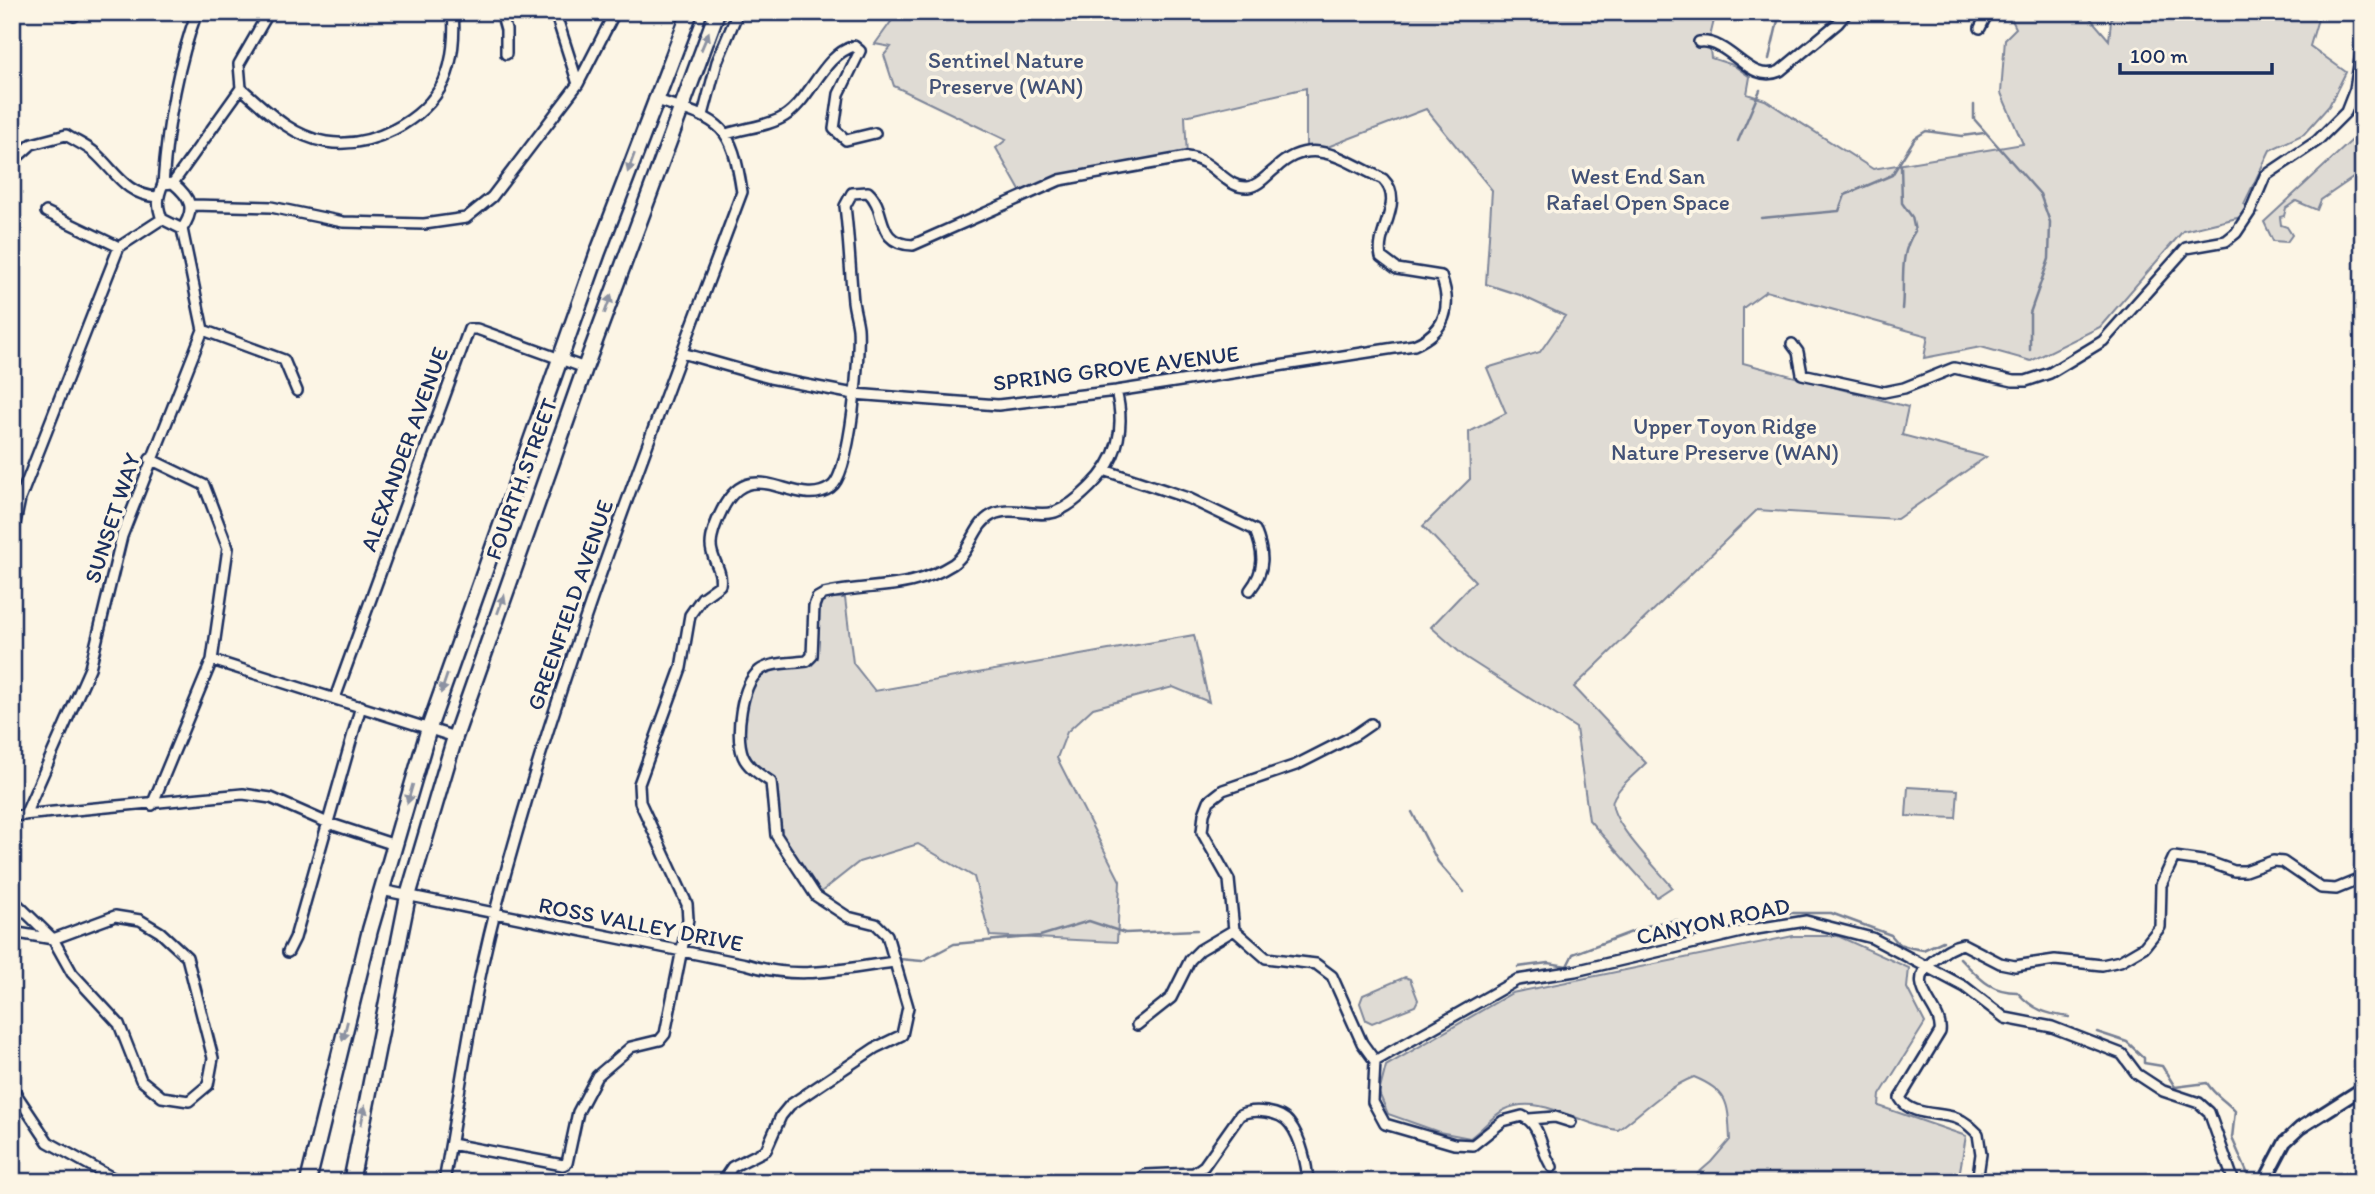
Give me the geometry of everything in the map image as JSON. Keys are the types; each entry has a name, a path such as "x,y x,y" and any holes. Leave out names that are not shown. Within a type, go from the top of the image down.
{"main road":[{"name":"FOURTH STREET","path":"308,1182 361,965 429,728 654,99 690,12"},
{"name":"FOURTH STREET","path":"351,1182 408,897 455,737 585,368 717,12"}],"street":[{"path":"197,12 189,33 166,140 168,184 192,205 271,207 343,222 424,224 466,218 492,197 578,84 615,12"},
{"path":"157,197 241,88 239,64 269,12"},
{"path":"241,88 285,127 324,142 353,144 386,134 418,114 444,81 455,30 453,12"},
{"path":"501,12 506,30 506,54"},
{"path":"555,12 578,84"},
{"path":"702,116 717,62 738,12"},
{"path":"1699,42 1709,41 1724,47 1758,74 1769,76 1780,71 1838,23 1847,12"},
{"path":"1980,28 1987,12"},
{"path":"1792,344 1798,352 1802,374 1872,392 1896,391 1954,368 2012,381 2026,381 2050,373 2103,341 2186,248 2215,244 2236,233 2250,212 2264,176 2317,141 2346,112 2355,89 2363,41"},
{"path":"654,99 702,116 722,127 727,134 785,116 832,60 844,49 854,46 860,51 839,94 834,129 846,140 875,133"},
{"name":"GREENFIELD AVENUE","path":"444,1182 470,1030 495,914 559,693 608,548 742,192 736,156 727,134"},
{"path":"12,162 32,144 66,135 95,153 116,179 143,196 157,197"},
{"name":"SPRING GROVE AVENUE","path":"682,354 770,379 854,394 998,405 1116,391 1414,345 1432,338 1441,327 1446,290 1441,276 1397,269 1381,257 1381,240 1392,193 1383,180 1328,154 1306,151 1287,157 1254,186 1236,186 1207,162 1187,157 1060,180 913,245 895,242 887,233 873,196 868,192 852,192 845,206 858,328 854,394"},
{"path":"157,197 162,219"},
{"path":"192,205 190,218 182,229 203,330 284,360 296,391"},
{"path":"46,212 119,247"},
{"path":"162,219 182,229"},
{"path":"12,538 20,499 119,247 162,219"},
{"name":"ALEXANDER AVENUE","path":"335,698 464,336 469,329 477,329 585,368"},
{"name":"SUNSET WAY","path":"25,815 90,668 122,536 150,458 203,330"},
{"path":"722,1182 732,1167 766,1150 781,1116 790,1105 875,1048 898,1039 905,1028 908,1007 894,962 892,946 882,928 872,922 848,917 824,904 776,835 771,782 750,766 741,745 741,726 749,684 757,672 766,668 807,661 813,656 814,606 817,598 824,594 898,587 953,564 966,552 984,520 993,514 1005,511 1055,512 1076,501 1107,471 1121,428 1116,391"},
{"path":"451,1144 555,1166 567,1163 578,1112 597,1076 631,1047 660,1040 664,1034 681,952 687,904 640,802 639,784 681,668 690,615 702,597 720,585 722,576 710,543 726,501 743,486 758,481 817,492 833,486 845,466 854,394"},
{"path":"150,458 204,485 228,548 212,660 152,805"},
{"path":"1107,471 1188,498 1255,530 1262,546 1263,561 1260,578 1250,590"},
{"path":"212,660 455,737"},
{"path":"288,952 361,706"},
{"path":"1371,724 1296,765 1223,790 1209,802 1204,814 1202,832 1229,880 1234,930 1266,958 1316,964 1332,976 1362,1043 1375,1061 1373,1102 1381,1120 1390,1126 1454,1144 1473,1145 1512,1116 1529,1119 1555,1117 1571,1122"},
{"path":"12,816 152,805 243,794 271,798 328,823 395,845"},
{"path":"1977,1182 1981,1154 1978,1134 1958,1118 1915,1110 1900,1098 1941,1027 1922,988 1926,966 1954,945 1963,944 2000,962 2015,966 2055,960 2102,964 2132,956 2144,947 2160,927 2161,885 2174,857 2209,862 2234,871 2245,871 2273,861 2283,862 2321,888 2336,889 2363,878"},
{"name":"ROSS VALLEY DRIVE","path":"381,890 785,974 894,962"},
{"path":"12,899 53,939 72,973 119,1024 141,1080 162,1097 189,1101 208,1085 213,1058 187,957 160,932 140,920 115,916 53,939 12,932"},
{"name":"CANYON ROAD","path":"1375,1061 1517,979 1575,971 1750,930 1806,921 1872,939 1965,987 2005,1018 2052,1027 2122,1054 2137,1074 2163,1091 2199,1103 2208,1112 2234,1182"},
{"path":"1137,1024 1171,998 1190,960 1200,950 1234,930"},
{"path":"12,1088 48,1142 120,1182"},
{"path":"2264,1182 2285,1142 2300,1128 2363,1088"},
{"path":"1138,1182 1145,1175 1184,1176 1194,1173 1203,1166 1240,1115 1248,1110 1277,1115 1290,1123 1307,1167 1308,1182"},
{"path":"1529,1119 1552,1167"}],"green space":[{"name":"West End San Rafael Open Space","path":"898,12 1250,12 1264,18 1298,12 1716,12 1709,41 1711,58 1733,65 1750,77 1747,94 1765,100 1873,169 2023,144 2001,93 2005,39 2016,28 2008,12 2085,12 2109,40 2112,12 2233,12 2242,17 2247,12 2320,12 2310,46 2346,72 2329,106 2304,134 2270,150 2244,204 2258,213 2183,231 2100,327 2031,361 1981,347 1924,358 1928,336 1766,291 1743,308 1743,363 1908,407 1902,435 1986,457 1897,519 1757,510 1574,687 1646,763 1619,790 1613,800 1613,808 1625,831 1672,887 1657,897 1589,820 1576,728 1465,657 1431,627 1475,581 1423,526 1470,479 1469,432 1506,413 1487,368 1540,352 1565,316 1520,295 1486,284 1492,190 1426,109 1317,151 1306,151 1306,88 1185,116 1187,157 1060,180 1023,196 996,148 1006,140 894,86 884,55 891,47 875,44"},
{"path":"2363,130 2363,171 2321,200 2317,210 2296,201 2286,208 2284,216 2280,217 2281,225 2287,227 2292,235 2287,242 2273,241 2264,222"},
{"path":"817,598 845,598 853,663 875,691 1194,635 1209,702 1173,687 1093,708 1067,732 1057,758 1120,881 1117,942 990,936 974,877 918,844 859,862 816,896 773,826 774,789 751,761 741,735 744,707 757,672 807,661"},
{"path":"1908,787 1958,790 1956,818 1906,816"},
{"path":"1793,936 1838,936 1909,968 1907,988 1925,1023 1880,1095 1879,1106 1966,1136 1958,1182 1688,1182 1711,1162 1730,1140 1729,1117 1721,1094 1694,1077 1664,1094 1618,1130 1532,1105 1504,1110 1470,1138 1439,1132 1388,1114 1379,1093 1386,1066 1512,993"},
{"path":"1405,977 1410,979 1418,1000 1415,1006 1372,1023 1366,1020 1360,1003 1363,995"}],"waterway":[{"path":"1769,59 1780,12"},
{"path":"1738,141 1760,90"},
{"path":"1974,105 1974,119 2040,194 2050,222 2049,259 2030,313 2030,350"},
{"path":"1761,218 1839,211 1845,195 1892,175 1915,138 1926,131 1962,136 1984,133"},
{"path":"1901,165 1902,203 1912,217 1915,231 1904,259 1902,309"},
{"path":"1412,812 1438,862 1464,892"},
{"path":"1755,910 1768,905 1791,913 1831,913 1891,935 1899,944 1923,950 1943,941"},
{"path":"1518,967 1548,963 1567,966 1573,954 1653,924 1677,920"},
{"path":"899,959 922,961 954,944 1040,936 1089,921 1125,933 1197,930"},
{"path":"1960,958 1992,986 2017,992 2040,1010 2069,1017"},
{"path":"2097,1032 2127,1042 2144,1058 2144,1063 2162,1066 2175,1087 2207,1083 2235,1111 2232,1138 2250,1179"}],"park label":[{"name":"Sentinel Nature Preserve (WAN)","path":"1006,73"},
{"name":"Upper Toyon Ridge Nature Preserve (WAN)","path":"1725,439"}]}
